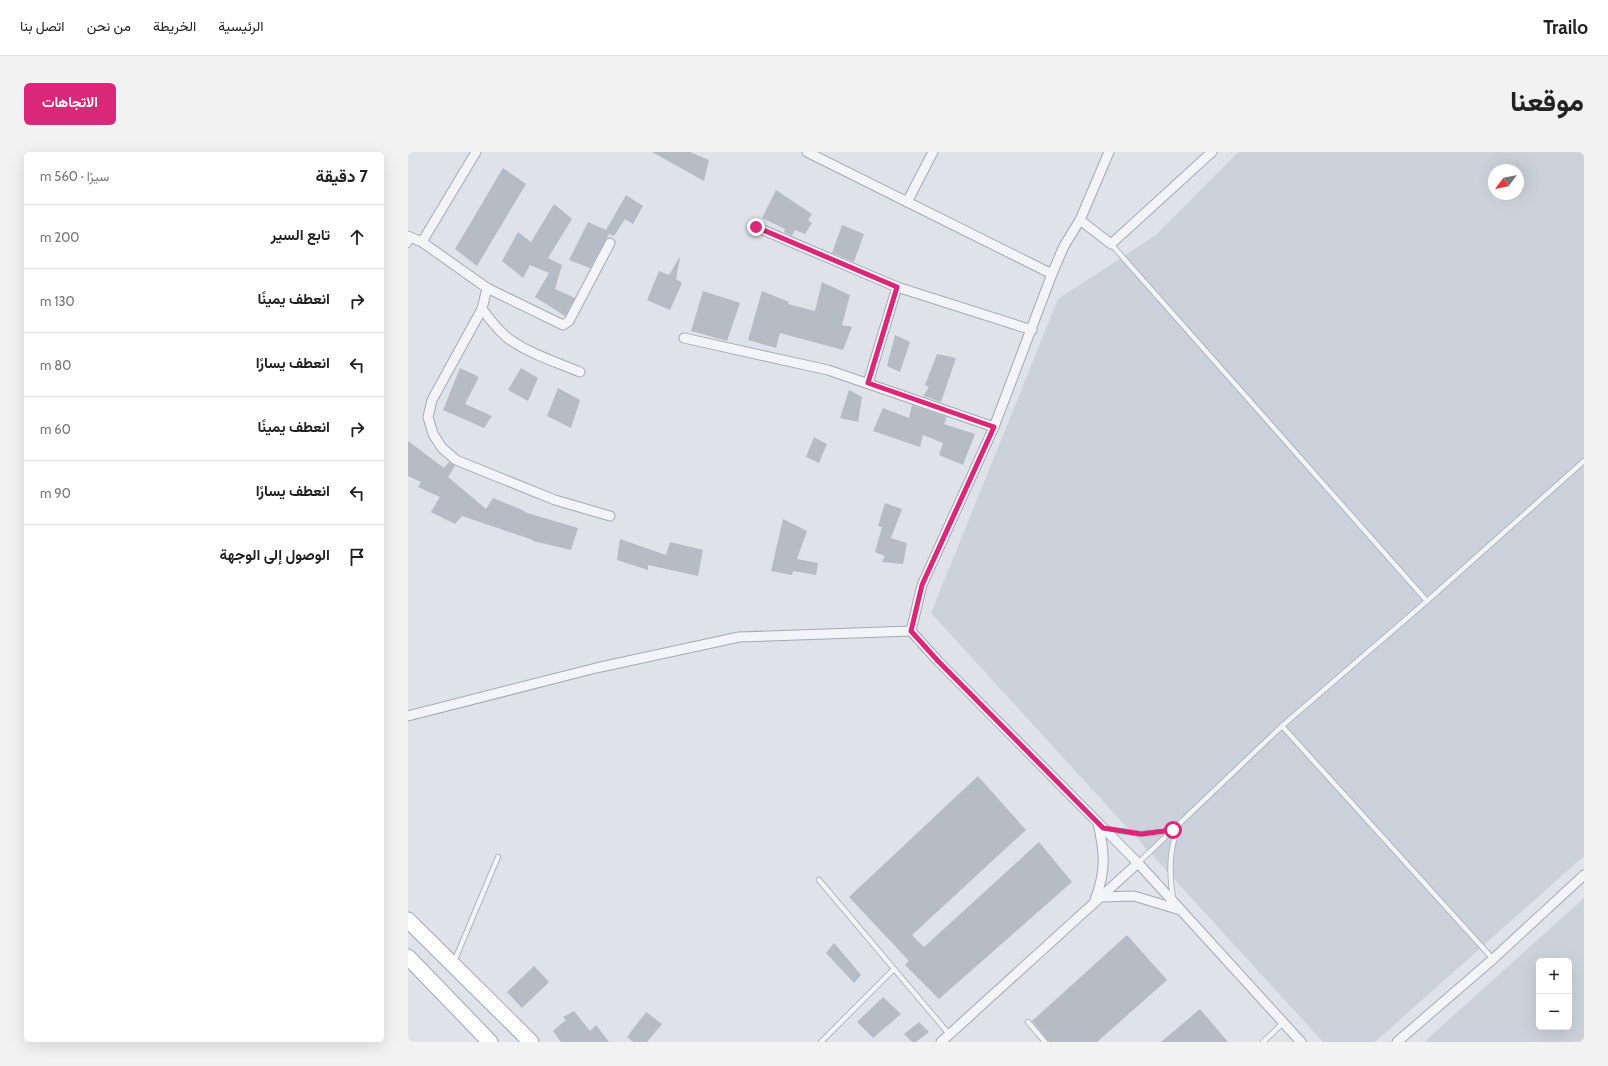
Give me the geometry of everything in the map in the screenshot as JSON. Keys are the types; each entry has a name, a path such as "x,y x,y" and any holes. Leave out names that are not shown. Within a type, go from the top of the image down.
{"main road":[{"path":"408,920 531,1042"},
{"path":"408,956 490,1042"}],"street":[{"path":"422,242 476,152"},
{"path":"806,152 1052,274"},
{"path":"907,202 933,152"},
{"path":"911,631 922,585 994,427 1064,246 1080,220 1109,152"},
{"path":"1080,220 1111,244 1212,152"},
{"path":"756,227 897,287 1032,330"},
{"path":"409,240 422,242 487,288 563,325 569,321 610,243"},
{"path":"868,383 897,287"},
{"path":"487,288 482,309 432,400 428,417 433,434 439,444 456,460 555,500 610,516"},
{"path":"482,309 495,326 509,339 525,348 580,372"},
{"path":"684,338 828,370 994,427"},
{"path":"408,716 596,668 739,637 911,631"},
{"path":"911,631 924,647 1138,863 1301,1042"},
{"path":"1098,900 1104,868 1104,846 1101,826"},
{"path":"941,1042 1138,863"},
{"path":"1397,1042 1493,959 1584,875"},
{"path":"1098,900 1134,896 1177,907"}],"lane":[{"path":"1111,244 1426,601"},
{"path":"1138,863 1282,726 1584,461"},
{"path":"1282,726 1493,959"},
{"path":"1101,826 1141,834 1173,830"},
{"path":"1177,907 1169,867 1173,840 1178,826"},
{"path":"453,964 498,857"},
{"path":"819,880 950,1034"},
{"path":"821,1042 894,969"},
{"path":"1028,1022 1045,1042"},
{"path":"1263,1042 1283,1023"}],"shaded area":[{"path":"1238,152 1581,152 1584,155 1584,856 1375,1042 1323,1042 931,613 1058,299 1156,235"},
{"path":"1584,898 1584,1042 1424,1042"}],"building":[{"path":"652,152 690,152 709,160 704,181"},
{"path":"503,168 526,184 477,266 455,249"},
{"path":"776,190 812,214 808,220 812,223 805,234 795,230 792,236 784,232 785,229 762,218"},
{"path":"626,195 643,206 633,224 625,219 614,236 609,234 590,268 569,260 588,222 606,230"},
{"path":"554,204 572,219 548,258 562,265 555,289 575,298 565,316 535,297 549,273 530,265 523,278 502,261 518,232 531,242"},
{"path":"842,225 864,234 854,262 832,253"},
{"path":"679,258 676,279 682,283 670,310 647,300 659,271 669,275"},
{"path":"822,282 850,295 842,325 852,327 843,350 780,333 776,348 748,340 762,291 789,302 788,304 815,311"},
{"path":"703,291 740,303 727,341 691,331"},
{"path":"895,335 910,342 900,372 887,366"},
{"path":"937,354 956,358 941,402 923,396 929,387 925,385"},
{"path":"460,368 479,377 465,404 492,416 484,428 443,410"},
{"path":"521,368 538,378 528,401 508,390"},
{"path":"558,388 580,400 571,428 547,416"},
{"path":"849,390 862,397 858,422 840,418"},
{"path":"912,405 947,417 944,424 975,434 963,465 939,455 943,443 923,435 920,447 873,431 883,408 909,418"},
{"path":"814,437 827,444 819,463 806,457"},
{"path":"408,441 444,468 449,462 455,466 448,477 486,509 493,498 525,511 524,512 578,528 571,550 533,541 462,516 455,524 431,512 440,497 418,487 421,482 408,476"},
{"path":"885,503 902,509 891,538 907,543 903,564 882,562 885,556 875,552 882,527 878,526"},
{"path":"783,519 807,531 797,559 818,563 816,575 793,571 792,575 771,571"},
{"path":"620,539 666,555 670,542 703,550 698,576 648,565 648,570 617,560"},
{"path":"978,776 1026,830 912,935 924,947 1039,842 1072,882 939,999 905,965 909,961 849,897"},
{"path":"1127,935 1167,980 1097,1042 1049,1042 1032,1021"},
{"path":"834,943 861,975 854,983 826,953"},
{"path":"534,966 549,982 522,1008 507,992"},
{"path":"883,997 901,1014 873,1038 857,1022"},
{"path":"1200,1009 1228,1042 1161,1042"},
{"path":"574,1011 590,1031 596,1025 609,1042 561,1042 553,1031 566,1020 563,1017"},
{"path":"646,1012 662,1024 647,1042 633,1042 627,1037"},
{"path":"919,1022 929,1032 916,1042 912,1042 904,1034"}],"route":[{"path":"756,227 897,287 868,383 994,427 922,585 916,604 911,631 920,643 1103,828 1141,834 1155,834 1173,830"}]}
